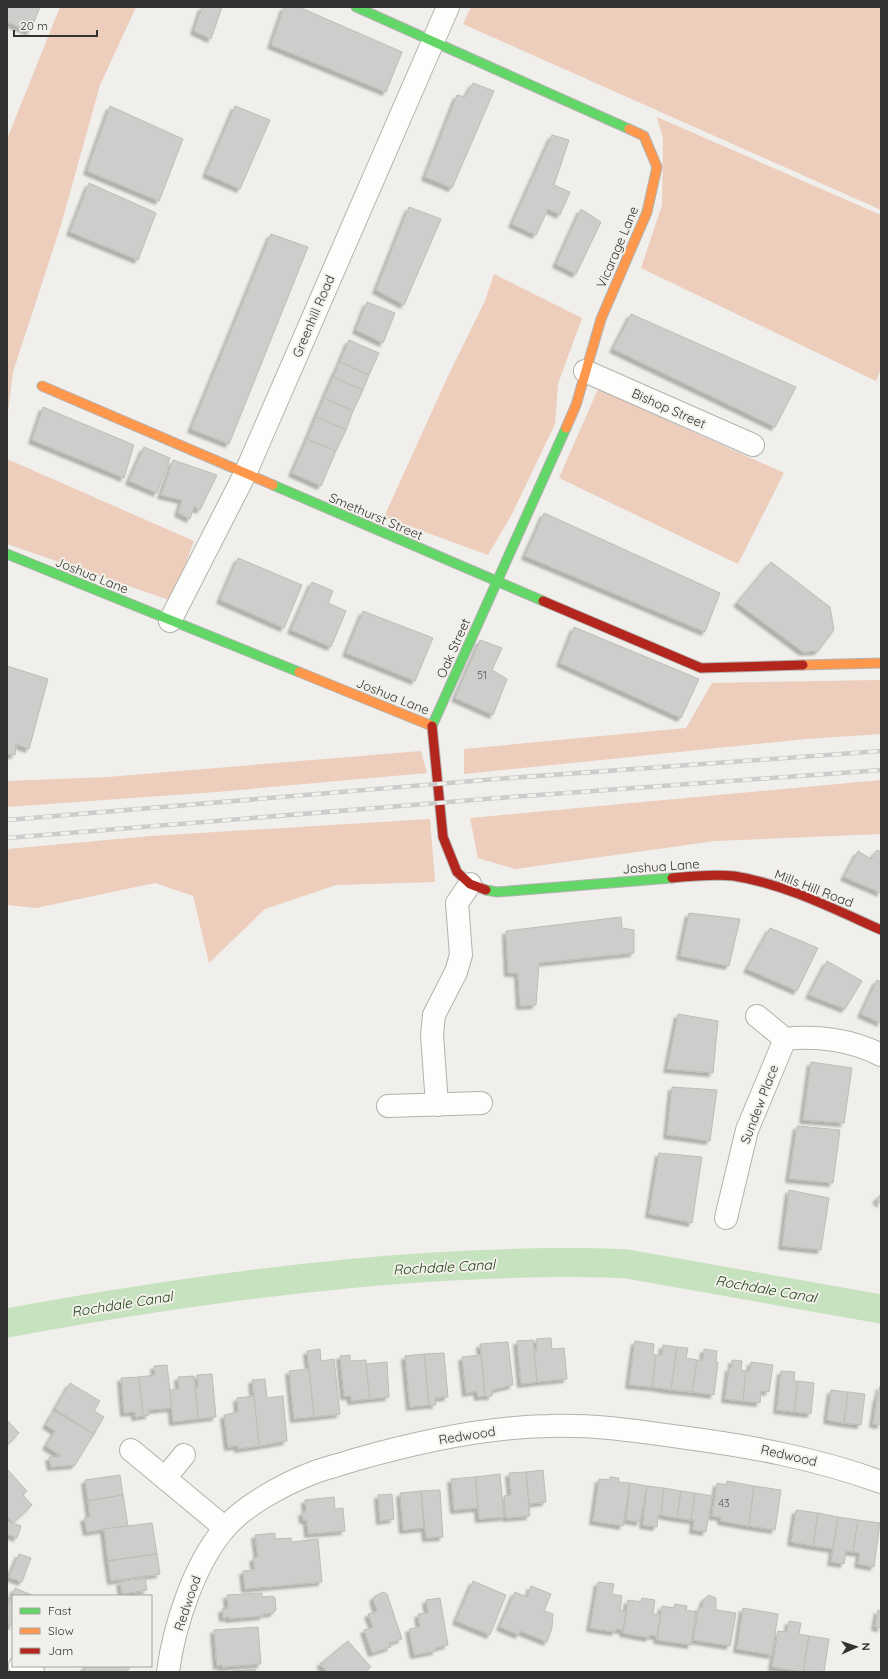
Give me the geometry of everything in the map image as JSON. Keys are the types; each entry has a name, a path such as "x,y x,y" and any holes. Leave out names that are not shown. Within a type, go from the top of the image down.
{"street":[{"name":"Vicarage Lane","path":"356,7 433,40 644,136 657,167 648,212 601,319 576,405 497,582"},
{"name":"Greenhill Road","path":"170,621 245,474 448,7"},
{"name":"Bishop Street","path":"586,372 753,445"},
{"name":"Smethurst Street","path":"42,386 701,668 881,663"},
{"name":"Joshua Lane","path":"7,554 432,726 443,837 457,872 470,884 482,889 497,892 683,877 736,877"},
{"name":"Oak Street","path":"432,726 497,582"},
{"name":"Mills Hill Road","path":"736,877 753,880 812,899 881,930"},
{"path":"437,1105 432,1035 434,1015 456,972 461,955 457,903 470,884"},
{"path":"757,1016 785,1039 803,1036 846,1042 870,1049 881,1055"},
{"name":"Sundew Place","path":"726,1218 747,1130 785,1039"},
{"path":"388,1106 481,1103"},
{"name":"Redwood","path":"168,1672 182,1612 194,1579 225,1528 245,1511 277,1490 310,1474 380,1453 427,1441 496,1430 548,1426 638,1431 751,1447 811,1459 881,1482"},
{"path":"131,1450 225,1528"},
{"path":"165,1478 184,1455"},
{"path":"22,1667 33,1672"}],"shaded area":[{"path":"60,7 136,7 100,85 61,225 13,372 7,420 7,139"},
{"path":"471,7 881,7 881,210 463,24"},
{"path":"657,117 881,215 881,369 876,381 641,268 662,205 663,139"},
{"path":"494,274 582,318 558,384 555,424 512,514 488,555 384,517 448,376 484,303"},
{"path":"598,389 784,473 738,564 559,478"},
{"path":"7,459 194,541 172,601 7,544"},
{"path":"881,680 881,734 806,739 464,774 464,749 686,728 712,683"},
{"path":"421,751 427,773 216,792 7,807 7,781 107,777"},
{"path":"881,780 881,834 715,841 515,869 478,858 470,818"},
{"path":"430,819 435,882 336,885 265,909 209,963 193,896 155,883 36,908 7,905 7,849 151,836"}],"building":[{"path":"7,7 40,7 30,32 7,22"},
{"path":"202,7 222,7 211,39 194,31"},
{"path":"284,7 299,7 402,52 386,92 271,45"},
{"path":"473,83 494,91 452,188 425,177 457,95 465,97"},
{"path":"110,106 183,139 159,201 87,171"},
{"path":"235,106 270,120 240,189 206,174"},
{"path":"552,135 569,140 554,185 570,192 560,215 548,209 536,235 512,224"},
{"path":"89,183 156,213 138,260 70,232"},
{"path":"409,207 441,219 404,305 376,290"},
{"path":"581,209 601,222 576,274 556,264"},
{"path":"271,234 308,247 229,444 191,429"},
{"path":"367,302 395,313 383,343 356,330"},
{"path":"631,314 796,387 775,427 613,349"},
{"path":"349,340 379,353 369,375 340,362"},
{"path":"340,362 369,375 363,390 333,377"},
{"path":"333,377 363,390 353,411 324,398"},
{"path":"324,398 353,411 346,430 316,417"},
{"path":"43,407 134,445 124,478 32,440"},
{"path":"316,417 346,430 336,451 307,439"},
{"path":"307,439 336,451 321,486 292,473"},
{"path":"144,447 170,458 157,493 129,481"},
{"path":"173,460 217,475 200,510 194,507 190,519 178,513 182,500 161,495"},
{"path":"544,513 720,593 705,632 525,556"},
{"path":"238,558 302,585 284,628 220,600"},
{"path":"771,562 830,607 834,630 818,651 803,652 737,603"},
{"path":"312,582 333,591 328,603 346,611 331,647 291,630"},
{"path":"363,611 433,638 415,681 346,653"},
{"path":"574,627 699,679 681,718 560,663"},
{"path":"480,640 502,648 492,670 507,679 493,715 455,698"},
{"path":"7,666 48,679 29,749 16,744 15,755 7,754"},
{"path":"877,850 881,852 881,893 844,877 858,851 871,859"},
{"path":"689,913 740,919 729,966 680,956"},
{"path":"621,917 622,928 634,930 634,953 539,963 536,1005 520,1006 518,973 508,973 506,931"},
{"path":"770,928 818,948 797,991 747,969"},
{"path":"827,961 862,981 845,1009 809,995"},
{"path":"877,980 881,982 881,1023 861,1014"},
{"path":"678,1014 718,1021 713,1073 667,1069"},
{"path":"811,1062 852,1068 844,1123 803,1120"},
{"path":"672,1087 717,1090 710,1141 667,1135"},
{"path":"797,1126 840,1130 833,1183 789,1179"},
{"path":"659,1153 702,1157 692,1223 649,1214"},
{"path":"789,1190 829,1198 821,1250 782,1246"},
{"path":"881,1194 881,1204 876,1200"},
{"path":"551,1338 552,1349 564,1348 567,1379 537,1382 534,1350 537,1350 536,1339"},
{"path":"533,1340 537,1382 521,1384 517,1341"},
{"path":"635,1341 654,1344 653,1354 656,1355 652,1387 629,1385"},
{"path":"508,1342 513,1385 492,1390 492,1396 485,1396 480,1344"},
{"path":"663,1345 677,1347 671,1390 652,1387 656,1355 662,1355"},
{"path":"677,1347 688,1348 686,1358 697,1360 692,1392 671,1390"},
{"path":"320,1349 321,1361 334,1359 340,1414 314,1417 307,1351"},
{"path":"704,1349 717,1351 716,1362 718,1362 714,1395 692,1392 697,1360 703,1360"},
{"path":"444,1353 448,1397 435,1398 436,1405 429,1405 424,1354"},
{"path":"424,1354 429,1405 410,1407 405,1356"},
{"path":"350,1355 350,1361 366,1360 370,1399 351,1401 351,1396 344,1396 340,1356"},
{"path":"481,1355 485,1396 478,1397 477,1391 466,1393 462,1357"},
{"path":"732,1360 742,1361 741,1370 746,1371 743,1401 725,1399 729,1368 732,1368"},
{"path":"387,1362 389,1397 370,1399 366,1364"},
{"path":"751,1362 773,1365 769,1392 761,1391 760,1403 743,1401 746,1371 750,1371"},
{"path":"167,1365 172,1408 149,1410 149,1415 143,1416 139,1377 155,1375 154,1366"},
{"path":"309,1369 314,1417 294,1419 289,1371"},
{"path":"781,1371 795,1372 794,1381 798,1381 794,1412 777,1410"},
{"path":"212,1374 216,1417 198,1419 195,1388 198,1387 197,1375"},
{"path":"194,1376 198,1419 173,1422 170,1390 179,1389 178,1377"},
{"path":"139,1377 143,1416 135,1417 135,1412 124,1413 121,1378"},
{"path":"265,1379 267,1398 283,1396 287,1441 259,1446 252,1380"},
{"path":"798,1381 814,1383 811,1414 794,1412"},
{"path":"70,1383 100,1401 94,1411 104,1417 94,1434 55,1409"},
{"path":"881,1386 881,1425 873,1424"},
{"path":"831,1390 848,1392 844,1423 827,1420"},
{"path":"848,1392 865,1394 861,1425 844,1423"},
{"path":"254,1396 259,1446 238,1449 238,1446 228,1447 224,1415 238,1412 237,1398"},
{"path":"54,1411 94,1434 75,1465 51,1467 49,1457 61,1456 46,1446 55,1431 46,1425"},
{"path":"7,1420 19,1433 7,1445"},
{"path":"7,1469 27,1491 23,1495 32,1505 13,1523 7,1516"},
{"path":"543,1470 546,1502 529,1504 526,1472"},
{"path":"526,1472 530,1516 506,1518 504,1496 511,1495 509,1473"},
{"path":"500,1474 504,1517 479,1519 475,1477"},
{"path":"120,1475 123,1495 88,1501 85,1480"},
{"path":"475,1477 478,1508 454,1510 451,1479"},
{"path":"610,1477 619,1478 618,1482 630,1483 623,1526 593,1521 599,1479 610,1480"},
{"path":"727,1481 754,1486 749,1526 721,1521 721,1517 712,1516 717,1483 727,1485"},
{"path":"630,1483 647,1486 640,1522 626,1520"},
{"path":"647,1486 664,1488 661,1515 658,1515 657,1527 643,1525"},
{"path":"754,1486 781,1490 775,1530 749,1526"},
{"path":"664,1488 681,1491 677,1518 661,1515"},
{"path":"440,1490 443,1537 426,1538 421,1491"},
{"path":"421,1491 424,1528 403,1530 400,1493"},
{"path":"681,1491 695,1493 691,1520 677,1518"},
{"path":"695,1493 712,1496 706,1532 693,1530 694,1520 691,1520"},
{"path":"392,1494 394,1519 380,1521 378,1495"},
{"path":"123,1495 128,1526 87,1532 84,1518 90,1517 88,1501"},
{"path":"334,1497 335,1509 343,1508 345,1531 308,1534 307,1520 303,1520 302,1512 306,1512 305,1500"},
{"path":"796,1510 818,1513 813,1546 791,1542"},
{"path":"818,1513 838,1517 833,1549 813,1546"},
{"path":"838,1517 858,1520 853,1552 846,1551 844,1564 831,1562"},
{"path":"858,1520 880,1523 874,1567 858,1564 860,1553 853,1552"},
{"path":"7,1521 21,1526 17,1538 7,1534"},
{"path":"152,1523 157,1554 108,1561 104,1529"},
{"path":"275,1533 275,1539 291,1538 292,1542 318,1539 322,1582 245,1589 243,1571 255,1570 253,1558 258,1557 255,1535"},
{"path":"19,1554 31,1558 22,1582 9,1577"},
{"path":"157,1554 160,1574 111,1581 108,1561"},
{"path":"145,1578 147,1590 122,1594 120,1582"},
{"path":"473,1581 506,1595 490,1635 456,1621"},
{"path":"598,1582 614,1584 612,1594 622,1596 620,1610 626,1611 623,1630 616,1629 615,1632 590,1628"},
{"path":"531,1586 551,1594 544,1611 553,1614 552,1628 547,1642 520,1631 519,1635 500,1627 515,1592 527,1597"},
{"path":"15,1588 32,1595 12,1595"},
{"path":"383,1592 387,1594 402,1639 389,1643 391,1647 372,1653 364,1630 373,1627 368,1614 377,1611 373,1599 375,1596"},
{"path":"262,1593 262,1597 273,1596 275,1598 276,1610 273,1613 263,1614 263,1616 229,1619 229,1617 223,1618 222,1609 228,1608 227,1595"},
{"path":"12,1595 12,1625 10,1624 8,1629 7,1607"},
{"path":"709,1595 716,1598 716,1610 736,1613 730,1646 693,1640 699,1607 702,1608 704,1599"},
{"path":"440,1598 448,1645 435,1648 436,1651 414,1655 409,1629 420,1627 418,1614 428,1613 426,1600"},
{"path":"642,1598 655,1600 653,1614 661,1615 657,1636 650,1635 649,1638 623,1633 628,1600 641,1602"},
{"path":"675,1604 687,1606 686,1610 696,1612 691,1645 657,1640 662,1606 674,1608"},
{"path":"743,1608 778,1614 772,1655 737,1649"},
{"path":"878,1610 881,1611 881,1628 875,1627"},
{"path":"789,1621 801,1623 799,1634 809,1636 803,1672 772,1667 778,1631 787,1632"},
{"path":"258,1627 261,1664 222,1667 222,1665 217,1666 214,1630"},
{"path":"809,1636 829,1639 824,1672 803,1672"},
{"path":"348,1641 371,1667 365,1672 327,1672 320,1664"},
{"path":"85,1667 130,1667 126,1672 87,1672 83,1669"},
{"path":"255,1669 255,1672 222,1672"}],"waterway":[{"name":"Rochdale Canal","path":"7,1323 166,1296 273,1282 379,1271 530,1263 627,1264 881,1309"}],"railway":[{"path":"7,820 496,779 881,751"},
{"path":"7,838 498,798 881,770"}],"traffic: fast":[{"path":"356,7 629,129"},
{"path":"432,726 566,428"},
{"path":"273,485 543,601"},
{"path":"7,554 299,672"},
{"path":"486,890 497,892 672,878"}],"traffic: slow":[{"path":"566,428 576,405 601,319 647,212 657,167 644,136 629,129"},
{"path":"42,386 273,485"},
{"path":"803,665 881,663"},
{"path":"299,672 432,726"}],"traffic: jam":[{"path":"543,601 701,668 803,665"},
{"path":"432,726 443,837 457,872 470,884 486,890"},
{"path":"672,878 719,875 753,880 809,898 881,930"}]}
